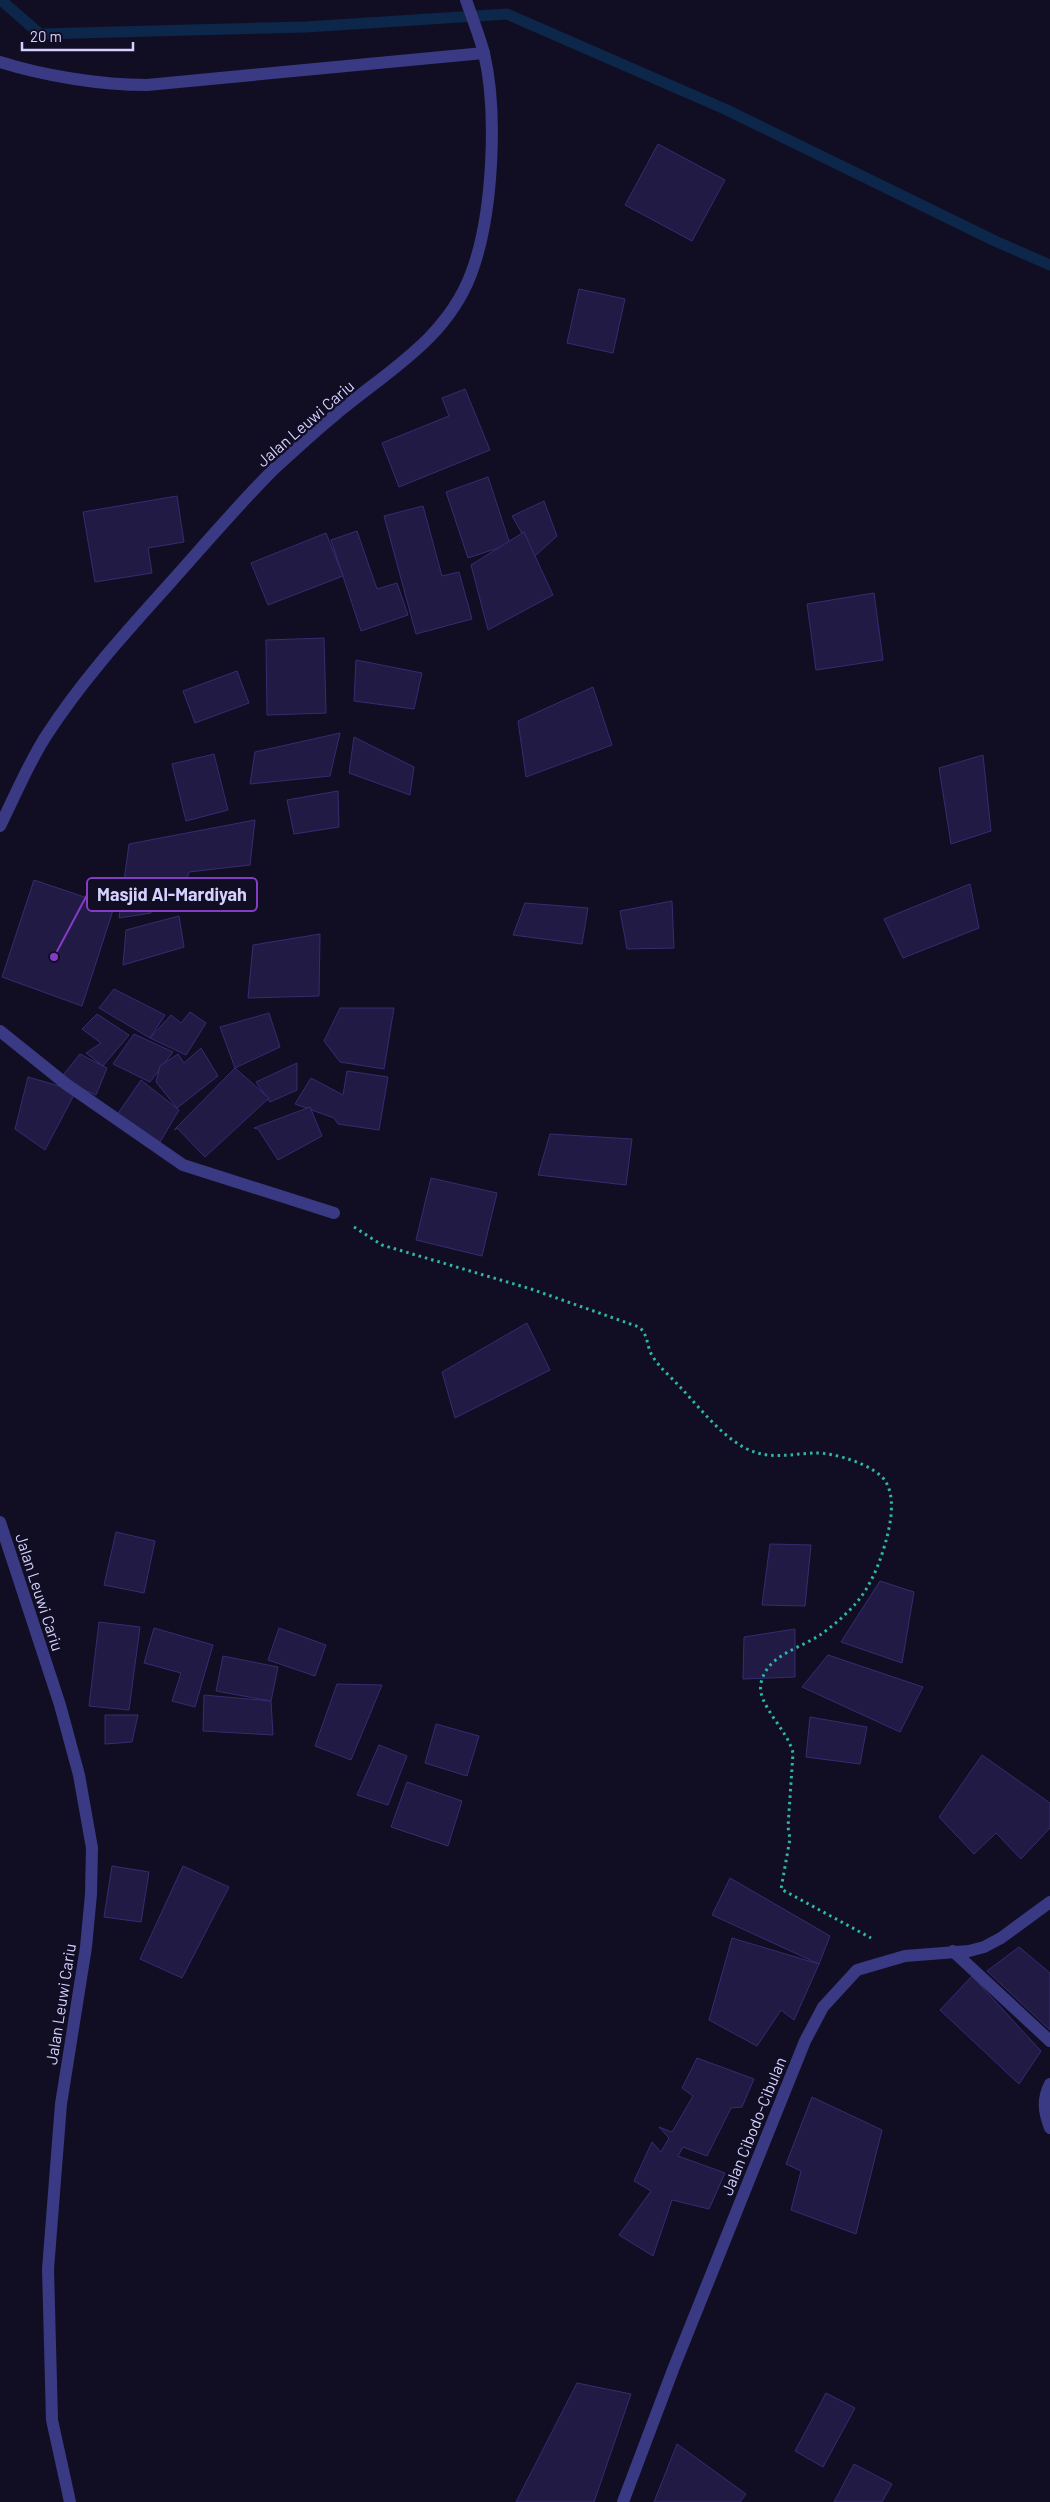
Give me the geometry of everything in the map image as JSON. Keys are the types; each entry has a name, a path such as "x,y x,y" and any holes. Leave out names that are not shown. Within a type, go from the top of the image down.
{"street":[{"name":"Jalan Leuwi Cariu","path":"0,826 46,736 119,640 273,471 336,414 374,386 430,339 448,316 470,275 483,230 489,198 491,111 484,53 466,0"},
{"path":"0,62 47,73 147,86 484,53"},
{"path":"0,1031 66,1084 183,1165 334,1213"},
{"name":"Jalan Leuwi Cariu","path":"0,1522 3,1543 60,1705 79,1775 92,1848 91,1894 86,1948 61,2104 48,2269 52,2420 70,2502"},
{"name":"Jalan Cibodo-Cibulan","path":"623,2502 674,2367 805,2041 824,2007 857,1970 905,1956 969,1951 984,1947 1001,1938 1050,1902"},
{"path":"952,1951 1050,2041"},
{"path":"1050,2084 1044,2099 1044,2112 1050,2128"}],"path":[{"path":"334,1213 382,1245 531,1289 639,1327 646,1336 652,1356 657,1363 730,1439 749,1450 786,1457 816,1453 860,1462 875,1471 886,1481 890,1497 891,1521 873,1578 858,1602 839,1620 820,1635 773,1661 765,1670 760,1691 791,1744 793,1753 788,1827 790,1839 781,1889 905,1956"}],"building":[{"path":"658,144 725,180 692,241 625,205"},
{"path":"579,289 625,299 613,353 567,343"},
{"path":"465,389 490,450 399,487 382,443 449,416 442,398"},
{"path":"488,477 510,544 468,558 446,492"},
{"path":"177,496 184,542 148,548 152,573 95,582 83,512"},
{"path":"544,501 557,536 535,556 512,516"},
{"path":"423,506 442,576 459,572 472,619 416,634 384,516"},
{"path":"357,531 377,589 397,583 408,615 361,631 331,540"},
{"path":"524,532 553,595 488,630 471,565"},
{"path":"326,533 343,576 268,605 251,563"},
{"path":"874,593 883,660 816,670 807,604"},
{"path":"324,638 326,713 267,715 266,640"},
{"path":"356,660 422,673 414,709 354,701"},
{"path":"237,671 249,703 195,723 183,691"},
{"path":"593,687 612,745 526,777 518,721"},
{"path":"340,733 330,776 250,784 255,752"},
{"path":"354,737 414,767 410,795 349,773"},
{"path":"214,754 228,810 186,821 172,764"},
{"path":"983,755 991,831 951,844 939,768"},
{"path":"338,791 339,827 294,834 287,800"},
{"path":"255,820 250,865 189,872 180,900 151,908 151,913 119,918 129,844"},
{"path":"34,880 114,907 82,1006 2,977"},
{"path":"970,884 979,928 903,958 884,919"},
{"path":"672,901 674,948 627,949 620,911"},
{"path":"525,903 588,908 582,944 513,935"},
{"path":"179,916 184,947 123,965 126,930"},
{"path":"320,934 319,996 248,998 253,945"},
{"path":"114,989 165,1015 150,1038 99,1008"},
{"path":"340,1008 394,1008 384,1069 340,1062 324,1041"},
{"path":"190,1012 206,1023 186,1055 150,1038 171,1015 181,1023"},
{"path":"269,1013 280,1047 235,1068 220,1027"},
{"path":"97,1014 129,1035 103,1066 86,1053 101,1043 82,1029"},
{"path":"134,1034 173,1052 150,1082 113,1064"},
{"path":"201,1048 218,1076 177,1108 156,1082 160,1066 178,1054 184,1063"},
{"path":"80,1054 107,1068 96,1095 60,1079"},
{"path":"297,1063 297,1090 270,1102 256,1082"},
{"path":"235,1068 269,1098 205,1157 177,1128 174,1130"},
{"path":"347,1071 388,1077 379,1130 338,1124 334,1118 295,1104 311,1078 343,1095"},
{"path":"28,1077 76,1091 45,1150 15,1129"},
{"path":"141,1080 179,1110 160,1142 117,1115"},
{"path":"310,1107 322,1136 278,1160 258,1129 254,1128"},
{"path":"550,1134 632,1139 626,1185 538,1175"},
{"path":"431,1178 497,1193 482,1256 416,1240"},
{"path":"527,1323 550,1370 455,1418 442,1372"},
{"path":"116,1532 155,1541 144,1593 104,1585"},
{"path":"770,1544 811,1545 805,1606 762,1605"},
{"path":"880,1581 914,1592 902,1663 841,1642"},
{"path":"99,1622 140,1627 129,1710 89,1706"},
{"path":"154,1628 213,1645 195,1707 172,1701 181,1673 144,1663"},
{"path":"279,1628 326,1645 315,1676 268,1660"},
{"path":"795,1629 795,1677 743,1679 744,1637"},
{"path":"828,1655 923,1687 900,1732 802,1687"},
{"path":"223,1656 278,1667 271,1701 216,1691"},
{"path":"337,1684 382,1685 351,1760 315,1746"},
{"path":"204,1695 271,1701 273,1735 203,1731"},
{"path":"105,1715 138,1715 132,1742 105,1744"},
{"path":"810,1717 867,1727 860,1764 806,1757"},
{"path":"436,1724 479,1736 467,1776 425,1763"},
{"path":"379,1745 407,1756 388,1805 357,1795"},
{"path":"982,1755 1050,1803 1050,1828 1021,1859 996,1833 974,1854 939,1817"},
{"path":"407,1782 462,1801 448,1846 391,1827"},
{"path":"112,1866 149,1872 141,1922 104,1917"},
{"path":"183,1866 229,1887 182,1978 140,1959"},
{"path":"730,1878 830,1936 819,1964 712,1915"},
{"path":"732,1938 819,1964 794,2020 781,2010 757,2046 709,2020"},
{"path":"1019,1947 1050,1973 1050,2030 987,1971"},
{"path":"972,1976 1041,2051 1019,2084 940,2010"},
{"path":"697,2058 754,2079 742,2107 731,2108 707,2156 683,2147 678,2156 725,2173 709,2209 672,2200 653,2256 619,2235 651,2191 634,2181 652,2142 661,2152 669,2138 659,2127 672,2132 693,2096 682,2088"},
{"path":"812,2097 882,2130 856,2234 791,2210 801,2171 786,2164"},
{"path":"577,2383 631,2394 594,2502 516,2502"},
{"path":"826,2393 855,2408 823,2467 795,2451"},
{"path":"677,2444 746,2494 740,2502 654,2502"},
{"path":"854,2464 892,2484 882,2502 834,2502"}],"waterway":[{"path":"1,0 40,34 306,27 507,14 727,110 995,241 1050,265"}],"place":[{"name":"Masjid Al-Mardiyah","path":"54,957"}]}
